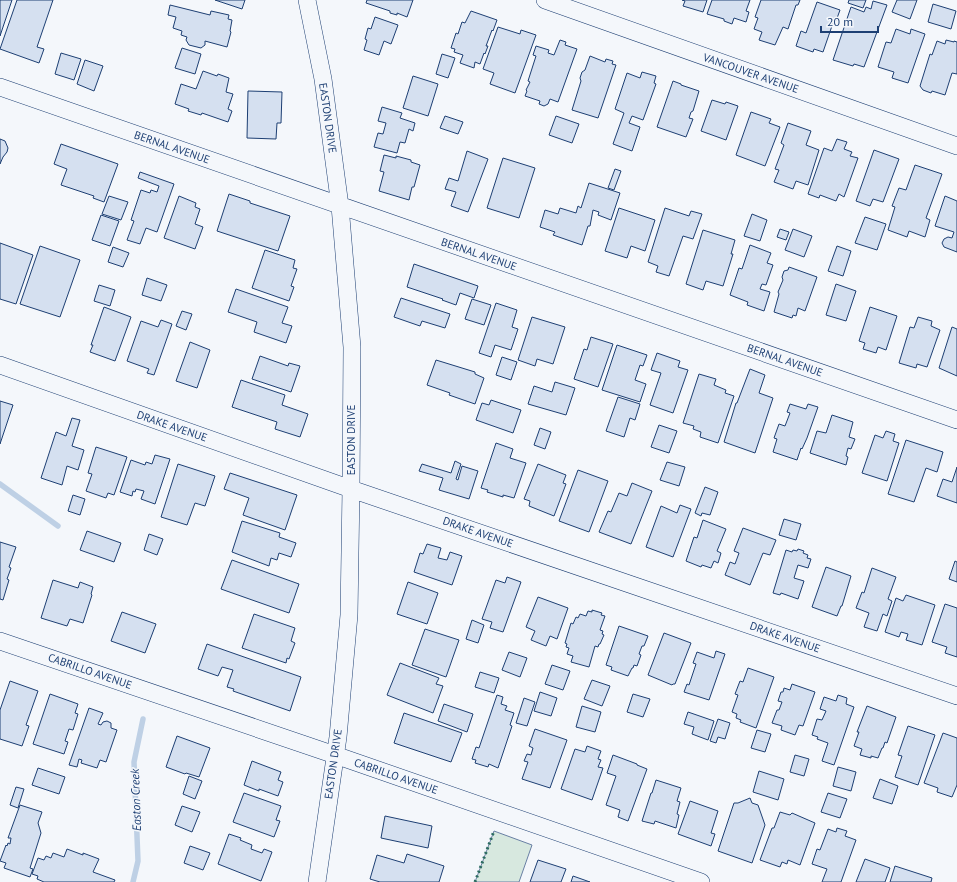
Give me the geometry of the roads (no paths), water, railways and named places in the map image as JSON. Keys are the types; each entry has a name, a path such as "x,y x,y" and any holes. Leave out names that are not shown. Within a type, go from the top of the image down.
{"street":[{"name":"EASTON DRIVE","path":"307,0 323,79 340,206 352,347 348,615 338,737 317,882"},
{"name":"VANCOUVER AVENUE","path":"545,0 957,146"},
{"name":"BERNAL AVENUE","path":"0,88 957,420"},
{"name":"DRAKE AVENUE","path":"0,365 351,489 957,696"},
{"name":"CABRILLO AVENUE","path":"0,641 701,882"}],"waterway":[{"name":"Easton Creek","path":"0,484 58,526"},
{"name":"Easton Creek","path":"133,882 138,861 134,762 143,719"}]}
